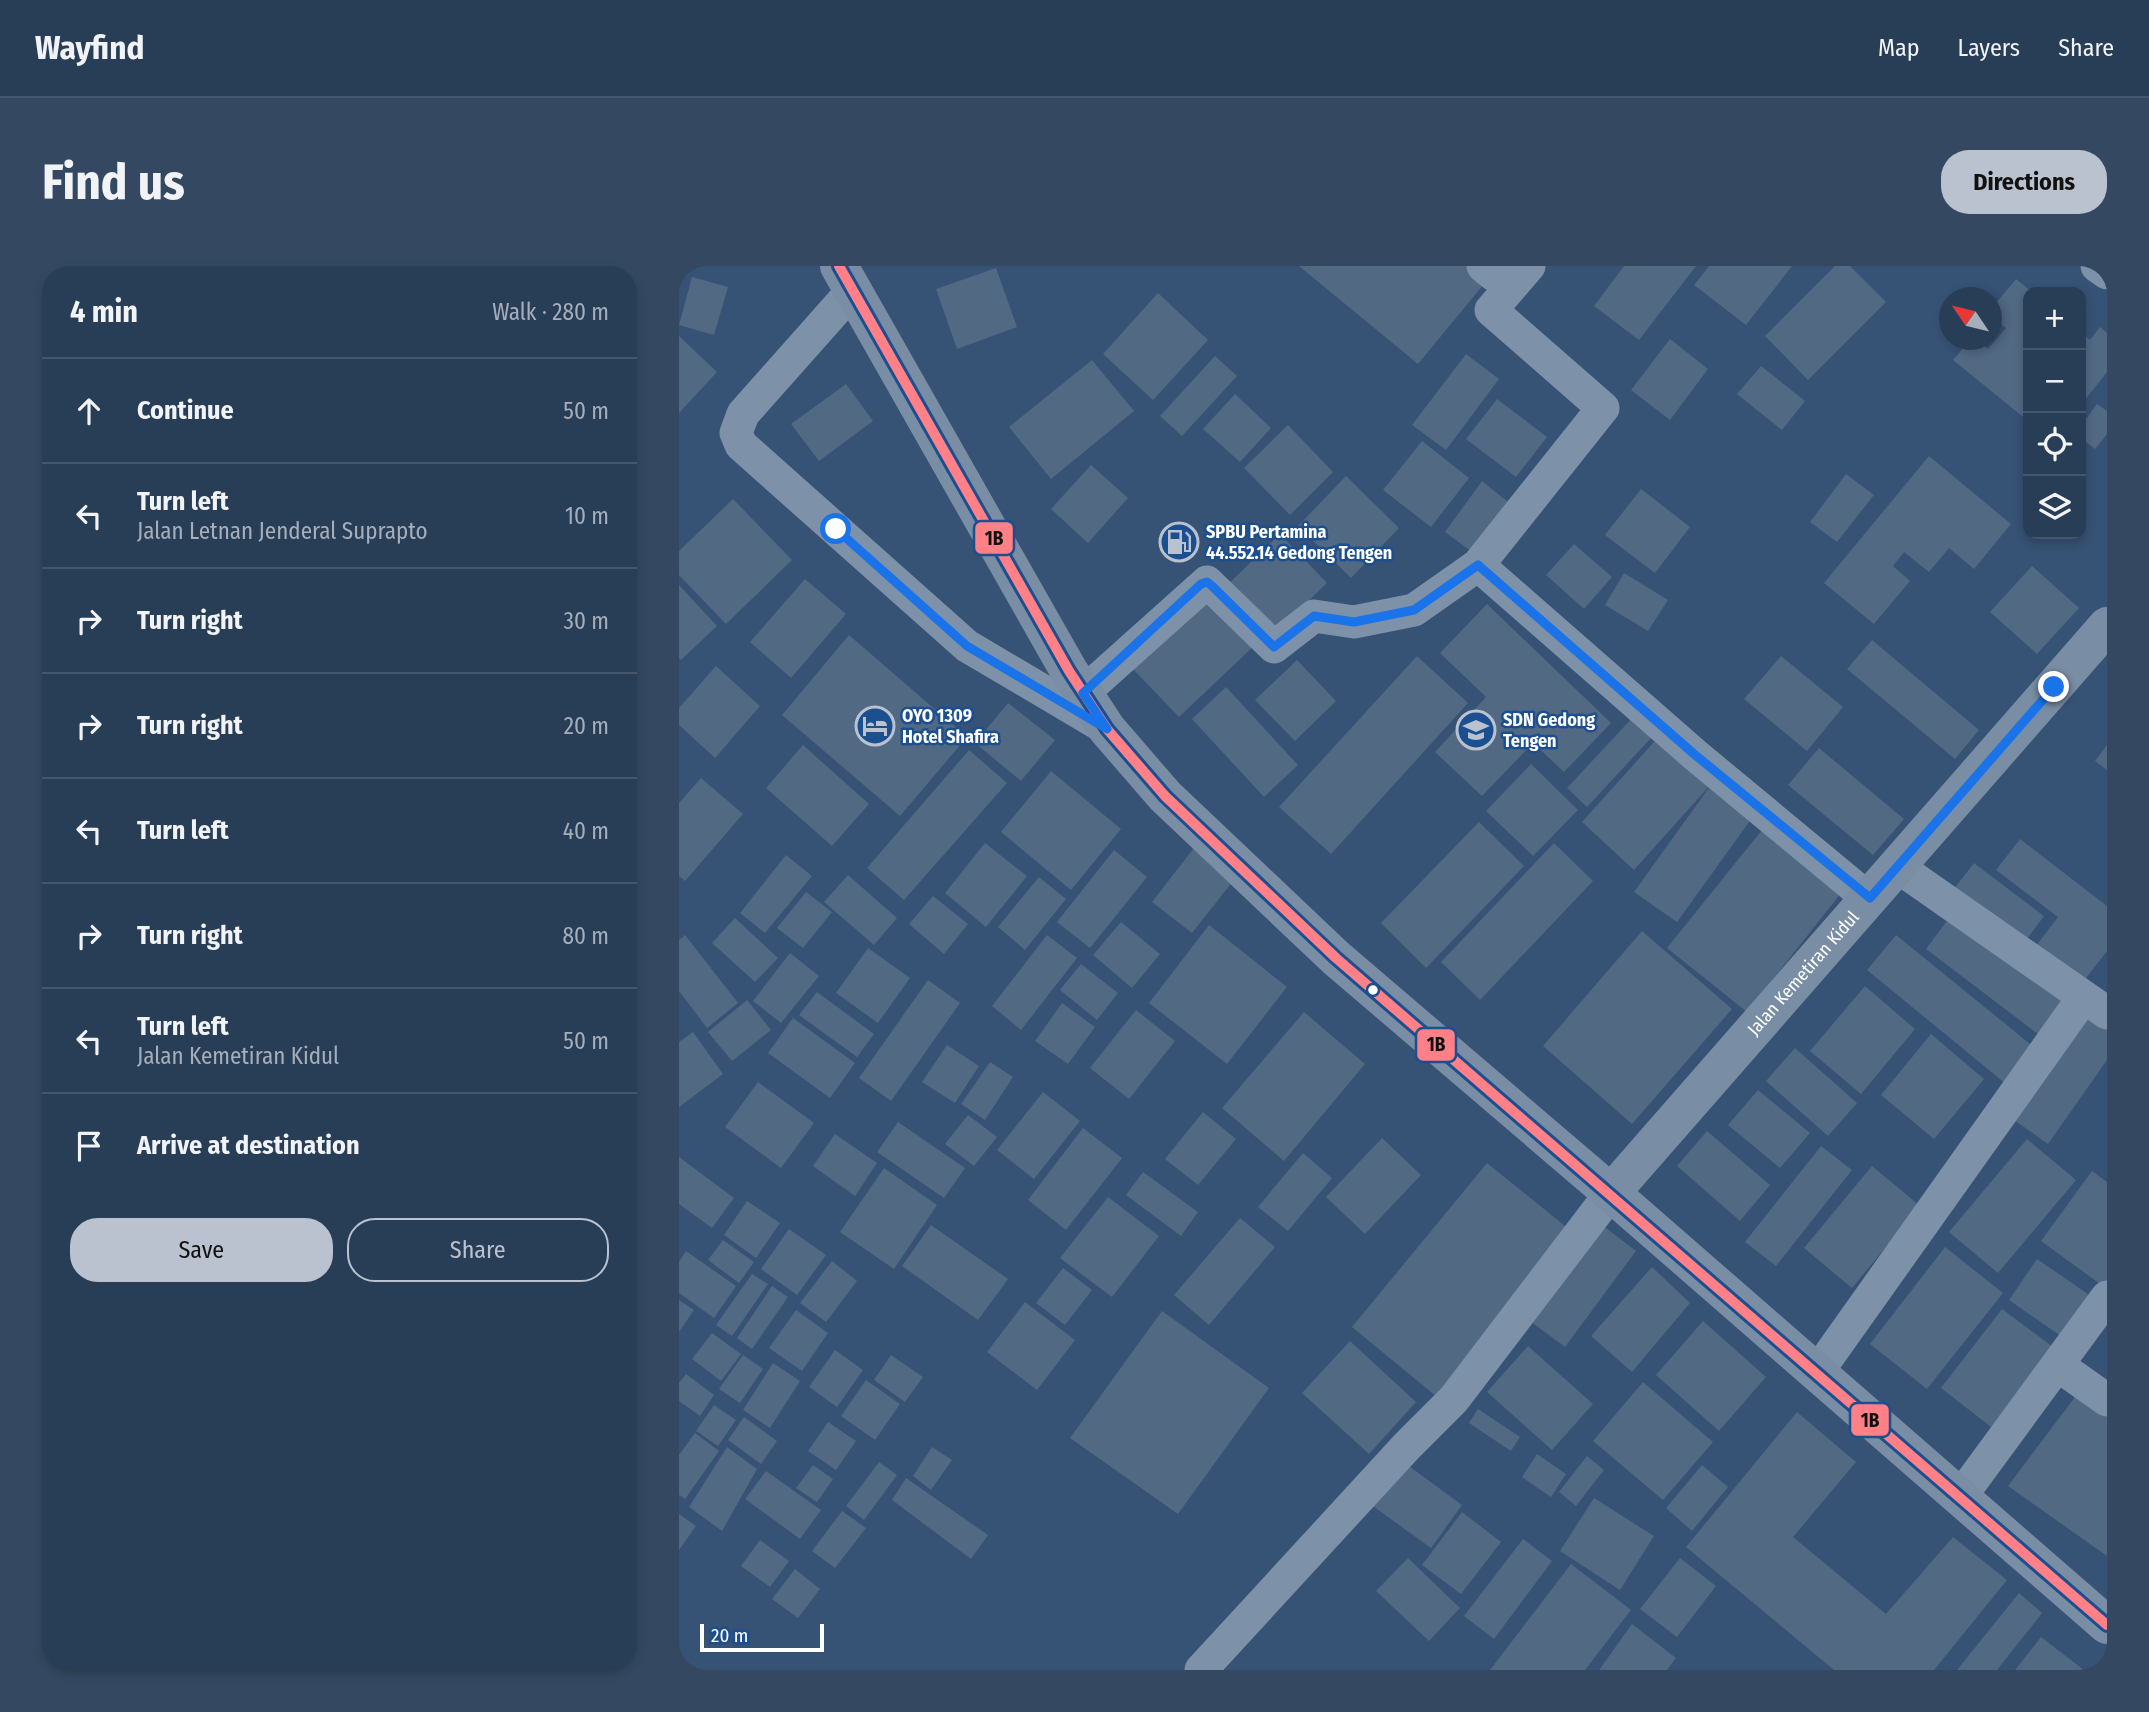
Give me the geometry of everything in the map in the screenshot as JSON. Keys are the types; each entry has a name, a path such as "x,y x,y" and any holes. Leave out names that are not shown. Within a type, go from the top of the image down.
{"main road":[{"path":"846,278 1083,693 1107,729 1165,796 1336,958 1818,1371 2107,1625"},
{"name":"Jalan Kemetiran Kidul","path":"1611,1193 2107,626"}],"street":[{"path":"1083,693 1207,582 1274,647 1314,616 1354,622 1414,610 1478,565 1603,408 1491,310 1529,266"},
{"path":"2098,266 2107,273"},
{"path":"846,278 743,414 736,433 741,444 967,646 1107,729"},
{"path":"1478,565 1694,754 1870,898"},
{"path":"1818,1371 2095,1005 1898,866"},
{"path":"1201,1670 1407,1446 1454,1399 1611,1193"},
{"path":"1961,1496 2059,1366 2107,1297"},
{"path":"2059,1366 2107,1400"}],"building":[{"path":"1299,266 1473,266 1488,279 1418,364"},
{"path":"1624,266 1696,266 1639,340 1594,306"},
{"path":"1709,266 1792,266 1746,325 1694,285"},
{"path":"1835,266 1850,266 1886,302 1808,380 1765,336"},
{"path":"996,268 1017,327 957,349 936,289"},
{"path":"692,277 728,287 714,335 679,325"},
{"path":"2016,279 2026,287 2023,287 2023,417 1953,360 1962,350 2002,350 2002,333 2006,328 2002,325 2002,296"},
{"path":"1158,293 1208,340 1153,400 1103,354"},
{"path":"2100,327 2107,333 2107,372 2086,399 2086,336 2090,340"},
{"path":"679,336 717,372 679,413"},
{"path":"1670,339 1708,369 1670,420 1631,390"},
{"path":"1466,354 1499,379 1446,450 1412,425"},
{"path":"1215,356 1237,376 1182,436 1160,416"},
{"path":"1092,360 1134,411 1051,479 1009,427"},
{"path":"1761,366 1805,401 1782,430 1737,394"},
{"path":"846,384 873,421 819,461 791,424"},
{"path":"1235,394 1271,428 1240,462 1203,429"},
{"path":"1497,399 1547,437 1516,477 1466,439"},
{"path":"2097,404 2107,411 2107,434 2095,449 2086,442 2086,419"},
{"path":"1288,425 1333,472 1290,515 1244,468"},
{"path":"1422,441 1469,478 1431,527 1383,490"},
{"path":"1929,456 2011,524 1974,569 1949,548 1929,572 1904,552 1893,566 1910,581 1874,624 1824,583"},
{"path":"1091,465 1128,498 1088,543 1051,509"},
{"path":"1846,474 1874,495 1837,542 1810,522"},
{"path":"1346,476 1399,528 1351,578 1298,526"},
{"path":"1482,481 1508,502 1472,552 1445,532"},
{"path":"1641,489 1690,527 1655,573 1605,535"},
{"path":"733,499 792,560 726,624 679,575 679,551"},
{"path":"1280,534 1327,583 1271,637 1225,587"},
{"path":"1574,544 1612,577 1584,609 1546,575"},
{"path":"2032,566 2079,608 2037,654 1990,612"},
{"path":"1624,573 1668,600 1648,631 1605,605"},
{"path":"805,579 846,614 791,678 750,642"},
{"path":"679,585 717,626 681,660 679,658"},
{"path":"1207,592 1256,644 1179,717 1129,665"},
{"path":"1487,604 1611,723 1564,772 1533,743 1482,796 1435,752 1486,697 1440,653"},
{"name":"OYO 1309 Hotel Shafira","path":"849,635 967,737 900,816 782,715"},
{"path":"1872,640 1979,730 1955,759 1847,669"},
{"path":"1417,656 1468,703 1331,854 1279,807"},
{"path":"1781,656 1843,707 1807,751 1744,699"},
{"path":"1297,660 1336,701 1295,741 1255,700"},
{"path":"716,666 760,706 715,758 679,725 679,708"},
{"path":"1226,687 1298,765 1264,797 1192,719"},
{"path":"1008,703 1055,740 1021,781 975,743"},
{"path":"1634,716 1654,735 1587,807 1567,788"},
{"path":"1662,733 1757,811 1677,922 1634,892 1713,782 1634,870 1582,822"},
{"path":"803,745 869,804 832,846 766,788"},
{"path":"2107,745 2107,770 2095,761"},
{"path":"1819,748 1904,819 1873,855 1788,785"},
{"path":"969,750 1007,783 904,900 867,868"},
{"path":"1531,764 1578,810 1533,856 1486,811"},
{"path":"1051,771 1121,829 1071,890 1001,832"},
{"path":"701,778 743,814 685,881 679,876 679,803"},
{"path":"1770,820 1849,883 1747,1012 1667,948"},
{"path":"1479,822 1524,866 1426,968 1381,923"},
{"path":"2020,839 2107,906 2107,951 2079,987 2032,951 2058,917 1996,870"},
{"path":"985,843 1027,876 986,927 945,893"},
{"path":"1554,843 1593,881 1480,1000 1441,962"},
{"path":"1197,844 1237,876 1192,933 1152,902"},
{"path":"1114,850 1147,877 1090,948 1057,922"},
{"path":"786,855 812,876 765,933 740,913"},
{"path":"1974,863 2044,916 2021,947 1950,894"},
{"path":"848,875 897,918 874,945 824,902"},
{"path":"1039,877 1066,899 1025,950 998,927"},
{"path":"806,892 832,912 803,948 777,928"},
{"path":"933,896 968,924 944,954 909,924"},
{"path":"1955,910 2068,996 2038,1034 1926,949"},
{"path":"735,918 778,958 755,982 712,943"},
{"path":"1121,922 1160,954 1132,988 1093,955"},
{"path":"1209,925 1287,987 1227,1064 1149,1003"},
{"path":"1642,931 1732,1009 1632,1124 1543,1046"},
{"path":"685,935 738,1003 707,1028 679,991 679,940"},
{"path":"1047,935 1077,958 1021,1030 992,1006"},
{"path":"1896,935 2035,1048 2006,1084 1867,970"},
{"path":"868,948 910,978 878,1023 836,993"},
{"path":"790,953 819,976 781,1023 753,1001"},
{"path":"1081,964 1118,993 1097,1020 1060,990"},
{"path":"928,980 960,1003 891,1101 859,1078"},
{"path":"1865,986 1915,1029 1861,1094 1810,1051"},
{"path":"817,992 874,1034 857,1057 799,1015"},
{"path":"747,1000 771,1030 732,1061 708,1032"},
{"path":"1062,1003 1095,1027 1068,1064 1035,1041"},
{"path":"2083,1009 2107,1026 2107,1060 2048,1144 2007,1115"},
{"path":"1136,1010 1175,1041 1129,1099 1090,1068"},
{"path":"1304,1012 1365,1064 1284,1161 1222,1108"},
{"path":"793,1018 855,1063 830,1098 768,1053"},
{"path":"693,1032 723,1074 679,1107 679,1042"},
{"path":"1931,1034 1984,1079 1934,1139 1881,1095"},
{"path":"947,1045 979,1066 955,1103 922,1082"},
{"path":"1795,1048 1857,1103 1828,1136 1766,1081"},
{"path":"990,1062 1013,1077 985,1120 961,1104"},
{"path":"758,1082 814,1123 781,1168 725,1127"},
{"path":"1758,1090 1810,1133 1780,1168 1728,1125"},
{"path":"1043,1092 1080,1121 1034,1179 997,1150"},
{"path":"1203,1112 1236,1139 1198,1185 1165,1159"},
{"path":"968,1115 997,1137 974,1166 945,1144"},
{"path":"898,1122 965,1168 944,1198 877,1152"},
{"path":"1083,1128 1122,1158 1066,1230 1028,1200"},
{"path":"1707,1131 1770,1185 1740,1221 1677,1166"},
{"path":"835,1134 877,1163 855,1196 813,1166"},
{"path":"1382,1138 1421,1175 1365,1234 1326,1197"},
{"path":"2027,1139 2076,1180 1998,1273 1949,1232"},
{"path":"1821,1146 1852,1170 1776,1266 1745,1242"},
{"path":"1303,1153 1332,1178 1288,1231 1258,1207"},
{"path":"679,1157 734,1198 712,1228 679,1204"},
{"path":"1487,1163 1570,1230 1437,1397 1352,1327"},
{"path":"1872,1166 1920,1206 1852,1288 1804,1248"},
{"path":"884,1168 937,1205 894,1269 840,1232"},
{"path":"2092,1171 2107,1182 2107,1289 2041,1241"},
{"path":"1143,1172 1198,1212 1181,1236 1126,1195"},
{"path":"1108,1197 1159,1236 1112,1297 1060,1258"},
{"path":"747,1201 780,1223 756,1258 724,1235"},
{"path":"1240,1218 1275,1247 1209,1325 1174,1295"},
{"path":"931,1225 1008,1279 978,1320 902,1266"},
{"path":"1602,1225 1636,1251 1565,1347 1530,1321"},
{"path":"789,1229 826,1255 797,1295 761,1269"},
{"path":"723,1240 754,1262 739,1283 708,1260"},
{"path":"1945,1247 2003,1293 1927,1389 1870,1344"},
{"path":"686,1251 736,1286 714,1318 679,1293 679,1262"},
{"path":"2037,1259 2101,1303 2072,1344 2009,1300"},
{"path":"832,1261 857,1281 826,1322 800,1303"},
{"path":"1652,1267 1690,1303 1632,1372 1591,1336"},
{"path":"1063,1268 1092,1290 1065,1325 1036,1303"},
{"path":"752,1274 768,1284 732,1336 716,1325"},
{"path":"772,1286 788,1297 752,1349 737,1338"},
{"path":"679,1300 694,1310 679,1332"},
{"path":"1025,1302 1075,1340 1037,1390 987,1352"},
{"path":"2002,1309 2061,1353 2000,1434 1941,1388"},
{"path":"796,1310 828,1333 802,1371 769,1348"},
{"path":"1162,1311 1269,1388 1178,1514 1070,1438"},
{"path":"1703,1321 1766,1377 1719,1431 1656,1375"},
{"path":"712,1333 741,1354 721,1381 692,1359"},
{"path":"1350,1341 1416,1402 1369,1454 1302,1393"},
{"path":"1528,1346 1593,1404 1552,1450 1487,1392"},
{"path":"835,1350 863,1370 837,1407 809,1387"},
{"path":"743,1355 763,1369 740,1403 719,1389"},
{"path":"891,1355 923,1377 905,1402 874,1380"},
{"path":"773,1363 800,1381 770,1428 743,1410"},
{"path":"686,1374 714,1395 700,1416 679,1401 679,1383"},
{"path":"866,1380 900,1404 875,1440 841,1416"},
{"path":"1643,1382 1713,1442 1663,1500 1593,1441"},
{"path":"2078,1393 2107,1414 2107,1556 2008,1486"},
{"path":"714,1405 736,1420 718,1446 696,1431"},
{"path":"1478,1409 1520,1437 1511,1451 1469,1423"},
{"path":"1797,1412 1856,1462 1793,1537 1886,1614 1953,1537 2007,1580 1934,1670 1834,1670 1686,1547"},
{"path":"744,1417 777,1441 761,1464 728,1440"},
{"path":"828,1422 856,1441 836,1470 808,1451"},
{"path":"695,1433 719,1451 685,1499 679,1495 679,1455"},
{"path":"727,1447 757,1469 722,1531 689,1507"},
{"path":"932,1447 952,1460 931,1490 913,1476"},
{"path":"1537,1454 1566,1474 1551,1497 1522,1477"},
{"path":"1587,1456 1604,1470 1576,1506 1559,1492"},
{"path":"1402,1461 1462,1505 1431,1548 1370,1504"},
{"path":"879,1462 897,1475 864,1520 846,1506"},
{"path":"813,1465 833,1479 817,1502 796,1488"},
{"path":"1702,1465 1728,1487 1692,1531 1666,1508"},
{"path":"766,1471 821,1510 800,1539 745,1499"},
{"path":"906,1478 988,1535 971,1559 892,1500"},
{"path":"1594,1498 1654,1536 1620,1590 1560,1551"},
{"path":"842,1511 866,1528 835,1568 812,1551"},
{"path":"1462,1512 1501,1542 1461,1594 1422,1565"},
{"path":"679,1514 696,1526 679,1550"},
{"path":"1523,1539 1552,1561 1494,1639 1464,1616"},
{"path":"760,1540 789,1561 770,1587 741,1566"},
{"path":"1408,1558 1460,1608 1429,1641 1376,1591"},
{"path":"1680,1558 1716,1586 1677,1637 1640,1609"},
{"path":"1571,1564 1631,1610 1585,1670 1490,1670"},
{"path":"795,1569 820,1589 798,1618 772,1599"},
{"path":"2019,1593 2042,1613 1997,1670 1957,1670"},
{"path":"1632,1624 1676,1658 1667,1670 1599,1670"},
{"path":"2041,1637 2084,1670 2015,1670"}],"transit line":[{"name":"1B","path":"839,266 1069,671 1107,729 1165,796 1336,958 2107,1625"}],"place":[{"name":"SPBU Pertamina 44.552.14 Gedong Tengen","path":"1179,542"},
{"name":"OYO 1309 Hotel Shafira","path":"875,726"},
{"name":"SDN Gedong Tengen","path":"1476,730"}],"route":[{"path":"836,529 967,646 1107,729 1083,693 1201,584 1207,582 1211,585 1271,645 1278,647 1309,617 1354,622 1414,610 1478,565 1694,754 1870,898 2054,687"}]}
